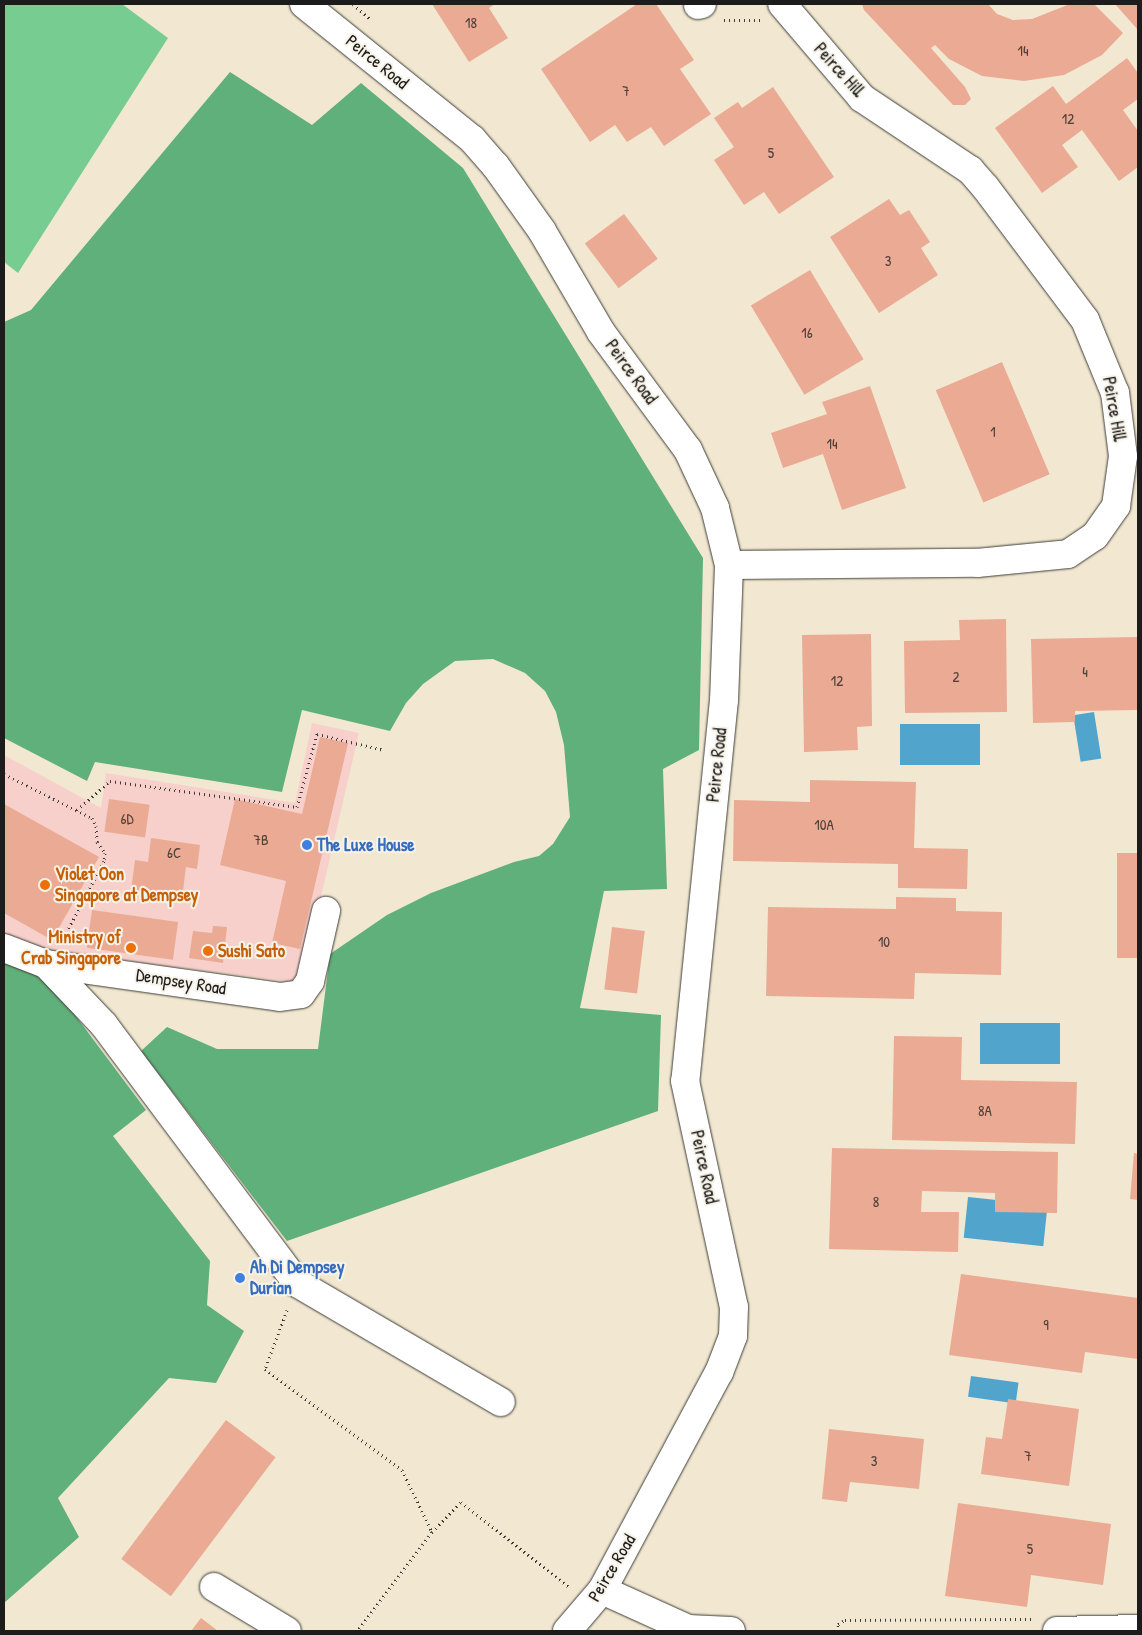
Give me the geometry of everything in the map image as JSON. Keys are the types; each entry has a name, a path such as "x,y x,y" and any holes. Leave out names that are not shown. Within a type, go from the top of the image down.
{"street":[{"name":"Peirce Road","path":"304,4 472,139 495,165 542,231 601,332 688,450 715,508 728,565 724,700 685,1081 734,1307 733,1336 719,1372 597,1597 567,1631"},
{"name":"Peirce Hill","path":"728,565 977,563 1068,554 1095,536 1116,506 1123,456 1115,393 1085,320 985,187 970,170 862,98 774,12"},
{"name":"Dempsey Road","path":"4,948 46,964 280,997 301,994 310,981 326,910"},
{"path":"46,964 104,1025 297,1283 501,1402"},
{"path":"214,1587 287,1631"},
{"path":"597,1597 688,1629 731,1631"},
{"path":"1048,1625 1138,1629"}],"path":[{"path":"353,4 375,23"},
{"path":"700,4 707,24 731,18 774,12"},
{"path":"77,810 110,781 297,806 317,734 384,750"},
{"path":"4,774 92,818 97,842 105,853 104,862 63,940"},
{"path":"297,1283 265,1370 402,1470 432,1532"},
{"path":"357,1631 432,1532 461,1502 597,1597"},
{"path":"839,1631 838,1624 845,1620 1048,1625"}],"shaded area":[{"path":"312,723 359,733 301,983 40,950 4,937 4,755 101,808 106,773 295,803"}],"green space":[{"path":"4,4 122,4 168,38 18,273 4,262"},
{"path":"230,72 312,125 361,83 463,168 703,558 699,750 663,769 667,889 604,891 580,1008 661,1015 658,1111 287,1241 141,1051 167,1027 217,1049 318,1049 330,954 387,915 431,893 514,862 539,856 553,844 570,817 564,745 556,712 545,691 525,673 493,659 455,661 423,684 406,703 390,731 302,710 282,792 95,762 87,781 4,738 4,322 31,310"},
{"path":"4,961 48,979 146,1110 113,1136 210,1261 207,1305 244,1331 216,1383 169,1378 58,1498 79,1537 4,1603"}],"water":[{"path":"1094,712 1101,758 1081,762 1073,715"},
{"path":"900,724 980,724 980,765 900,765"},
{"path":"980,1023 1060,1023 1060,1064 980,1064"},
{"path":"968,1197 1048,1205 1043,1246 964,1238"},
{"path":"971,1376 1019,1383 1016,1403 968,1397"}],"building":[{"path":"432,4 495,4 489,8 508,38 469,62"},
{"path":"637,4 656,4 694,60 680,69 711,114 664,146 651,127 627,142 615,125 590,142 541,69"},
{"path":"862,4 988,4 997,14 1013,20 1032,19 1070,4 1094,4 1123,33 1102,55 1064,75 1024,81 982,76 949,59 935,45 931,48 965,87 971,99 965,105 953,105 864,10"},
{"path":"1115,4 1138,4 1138,30"},
{"path":"1127,58 1138,73 1138,99 1123,110 1138,131 1138,167 1119,181 1082,130 1062,145 1078,167 1042,193 995,128 1053,86 1066,104"},
{"path":"773,87 834,177 779,214 764,192 744,205 714,160 734,147 714,118 738,102 742,108"},
{"path":"889,199 900,215 909,210 930,242 921,248 938,275 879,313 830,237"},
{"path":"624,214 658,259 619,288 585,243"},
{"path":"810,270 864,359 804,395 751,306"},
{"path":"1002,362 1050,474 983,502 936,390"},
{"path":"870,386 906,488 842,510 823,454 783,468 771,433 827,414 822,402"},
{"path":"1006,619 1007,712 905,713 904,641 960,640 959,620"},
{"path":"871,634 872,726 857,727 858,750 804,752 802,635"},
{"path":"1137,637 1138,710 1075,711 1075,722 1033,723 1031,639"},
{"path":"320,737 348,743 300,949 272,943 286,881 220,865 235,799 302,814"},
{"path":"810,780 916,782 914,848 968,849 967,889 898,888 898,864 733,861 734,800 810,802"},
{"path":"109,799 150,805 145,837 104,832"},
{"path":"4,804 99,857 52,940 4,913"},
{"path":"151,838 200,845 197,869 186,867 182,898 131,891 135,860 148,862"},
{"path":"1117,853 1138,853 1138,958 1117,958"},
{"path":"896,897 956,898 956,911 1002,912 1001,975 915,973 914,999 766,996 768,907 896,909"},
{"path":"92,910 178,922 173,960 87,948"},
{"path":"213,926 227,927 223,963 189,958 193,931 212,933"},
{"path":"612,927 645,931 637,994 604,990"},
{"path":"894,1036 962,1037 961,1080 1077,1082 1075,1144 892,1140"},
{"path":"832,1148 1058,1152 1057,1213 995,1212 995,1193 922,1191 921,1212 959,1212 958,1252 829,1249"},
{"path":"1134,1153 1138,1154 1138,1200 1130,1199"},
{"path":"961,1274 1138,1298 1138,1359 1085,1352 1082,1373 949,1355"},
{"path":"1008,1399 1079,1409 1069,1486 981,1474 986,1437 1002,1439"},
{"path":"226,1420 276,1457 171,1596 121,1559"},
{"path":"829,1429 924,1439 919,1489 850,1482 847,1502 822,1499"},
{"path":"958,1503 1111,1524 1103,1585 1031,1575 1027,1607 945,1596"},
{"path":"201,1618 218,1631 191,1631"}],"place":[{"name":"The Luxe House","path":"307,845"},
{"name":"Violet Oon Singapore at Dempsey","path":"45,885"},
{"name":"Ministry of Crab Singapore","path":"131,948"},
{"name":"Sushi Sato","path":"208,951"},
{"name":"Ah Di Dempsey Durian","path":"240,1278"}]}
